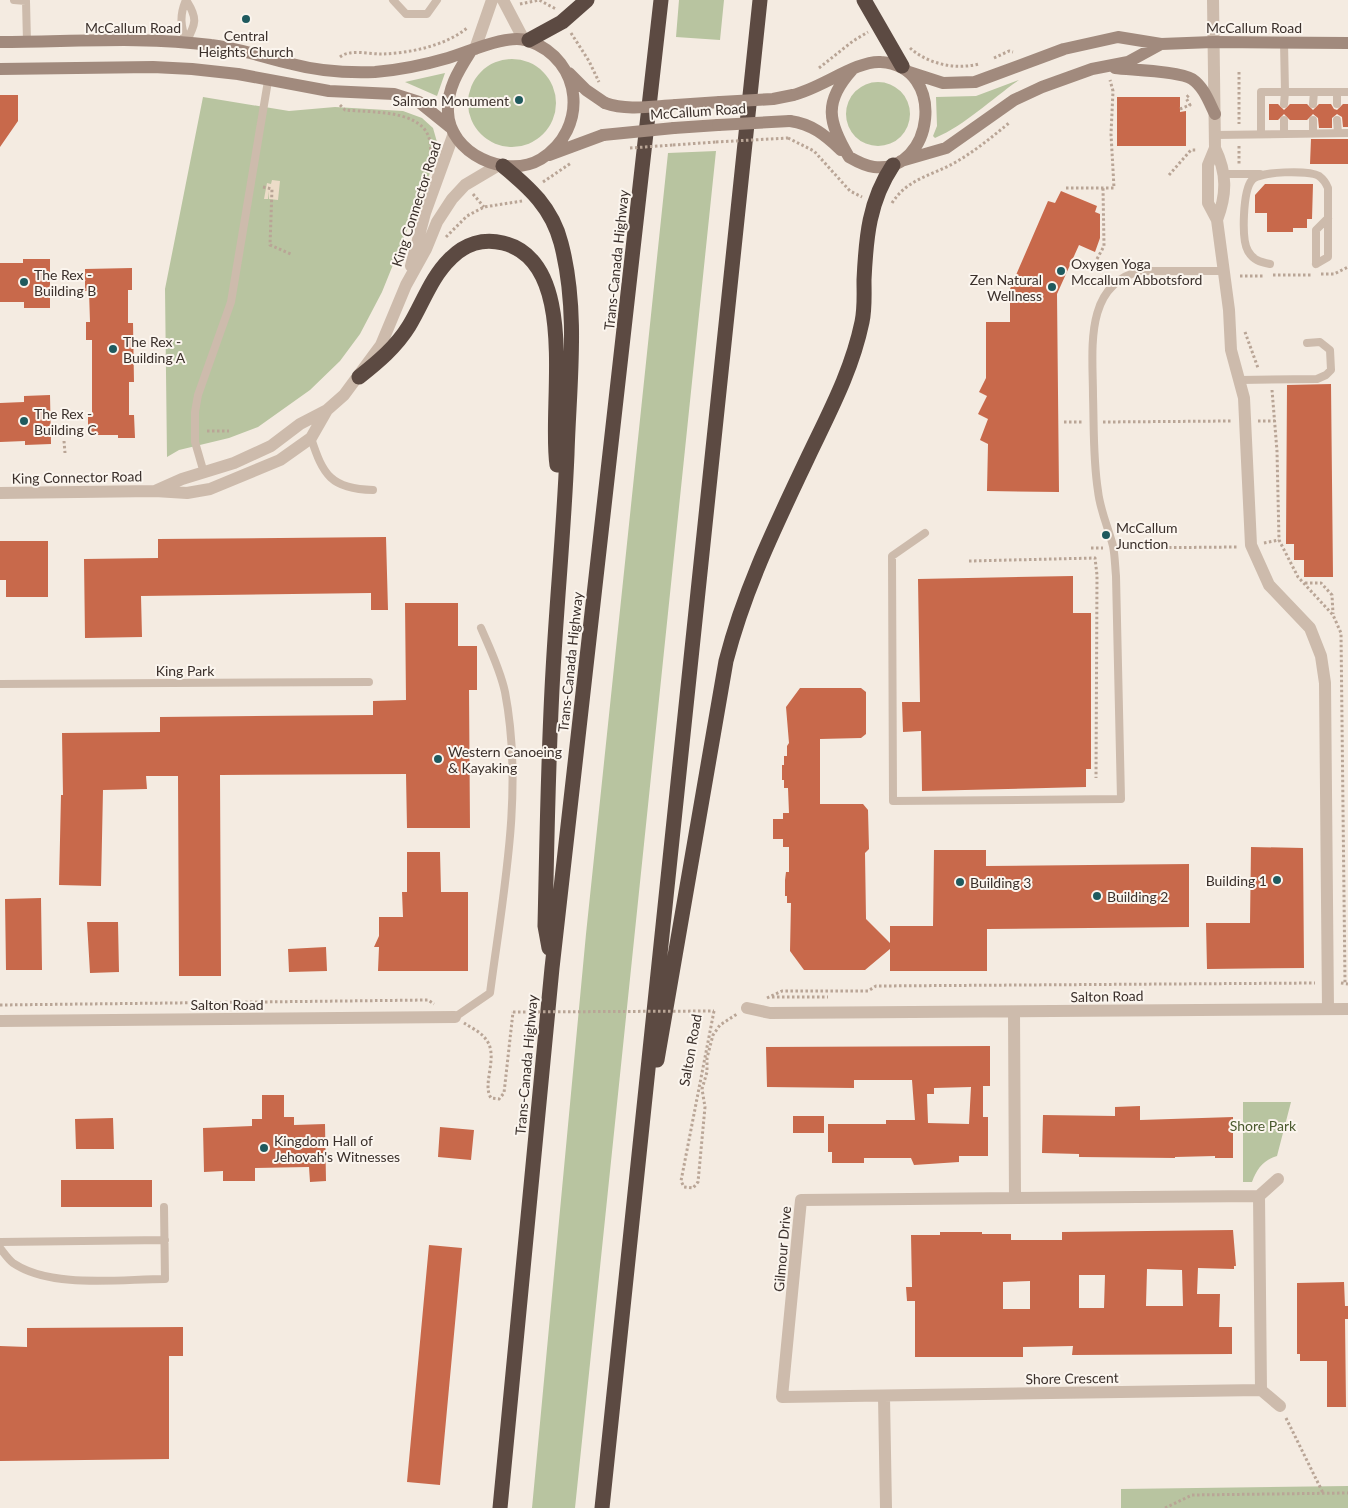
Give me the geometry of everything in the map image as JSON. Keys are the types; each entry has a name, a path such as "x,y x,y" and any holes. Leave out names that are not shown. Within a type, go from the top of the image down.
{"highway":[{"path":"526,40 562,22 587,0"},
{"name":"Trans-Canada Highway","path":"500,1508 552,968 661,0"},
{"path":"602,1508 760,0"},
{"path":"864,0 906,69"},
{"path":"633,1202 726,661 733,632 739,610 760,557 837,398 853,358 862,319 865,244 869,218 877,194 897,163"},
{"path":"500,166 533,191 548,210 556,225 565,259 571,328 565,508 547,786 545,926 552,968"},
{"path":"359,377 388,354 398,342 441,268 458,252 484,240 496,241 514,247 535,264 546,284 552,309 556,354 556,460 565,508"}],"main road":[{"name":"McCallum Road","path":"906,69 943,83 960,84 975,82 1064,49 1118,36 1161,44 1213,42 1348,43"},
{"path":"0,69 153,67 220,72 329,91 394,94 419,102 452,130 465,146 482,159 500,166 523,165 542,158 567,130 574,110 574,95 568,72 557,59 526,40 501,42 473,50 453,80 448,98 452,130"},
{"name":"McCallum Road","path":"0,42 186,42 243,51 295,65 350,72 404,69 473,50"},
{"name":"McCallum Road","path":"897,163 946,148 971,133 1014,100 1042,87 1092,69 1128,62 1161,44"},
{"path":"881,62 906,69 918,82 927,111 919,141 897,163 874,167 849,157 832,125 831,109 835,93 852,70 866,63 881,62"},
{"path":"1108,67 1175,74 1191,78 1204,92 1215,114"},
{"name":"McCallum Road","path":"568,72 586,90 605,103 617,107 630,108 773,99 819,86 852,70"},
{"name":"McCallum Road","path":"542,158 603,135 674,128 790,121 802,123 818,130 849,157"}],"street":[{"path":"473,50 492,0"},
{"path":"503,0 526,40"},
{"path":"1213,0 1215,134 1216,148 1224,165 1224,202 1217,220"},
{"name":"King Connector Road","path":"406,285 425,213 452,130"},
{"path":"1216,148 1208,165 1208,203 1217,220 1232,350 1240,380 1245,420 1251,545 1269,585 1310,628 1321,656 1325,683 1328,1010"},
{"name":"King Connector Road","path":"155,491 182,478 204,473 271,446 300,424 327,410 344,396 381,344 406,285 426,249 437,222 452,199 466,185 500,166"},
{"name":"King Connector Road","path":"0,493 155,491 188,493 210,489 244,477 280,460 311,438 327,410"},
{"name":"Salton Road","path":"747,1008 770,1013 1348,1009"},
{"path":"1014,1012 1015,1198 1259,1196 1278,1179"},
{"name":"Salton Road","path":"0,1021 455,1018"},
{"path":"1259,1196 1261,1390 1280,1406"},
{"name":"Gilmour Drive","path":"884,1397 782,1397 801,1200 1015,1198"},
{"name":"Shore Crescent","path":"884,1397 1261,1390"},
{"path":"884,1397 886,1508"}],"lane":[{"path":"14,0 26,1 27,42"},
{"path":"186,0 181,13 181,26 186,42"},
{"path":"186,0 194,12 194,27 186,42"},
{"path":"393,0 406,14 427,14 436,0"},
{"path":"1284,42 1284,104"},
{"path":"204,473 195,442 195,412 198,395 231,302 268,80"},
{"path":"1261,134 1260,92 1348,92"},
{"path":"1313,104 1314,92"},
{"path":"1337,92 1337,104"},
{"path":"1284,120 1284,134"},
{"path":"1313,120 1313,133"},
{"path":"1337,120 1338,133"},
{"path":"1215,134 1348,133"},
{"path":"1224,174 1310,173 1318,175 1328,188 1328,218 1328,257 1316,264 1316,230 1328,218"},
{"path":"1260,174 1252,180 1245,192 1247,250 1256,260 1270,264"},
{"path":"925,533 892,556 893,801 1121,799 1114,548 1098,491 1094,422 1093,326 1100,305 1110,287 1128,274 1141,271 1224,272"},
{"path":"1240,380 1316,379 1326,375 1331,370 1330,350 1320,342 1307,343"},
{"path":"311,438 320,464 332,478 350,490 372,490"},
{"path":"455,1018 490,993 511,835 512,740 502,683 481,628"},
{"name":"King Park","path":"0,684 370,682"},
{"path":"0,1248 12,1262 62,1280 165,1279 164,1207"},
{"path":"0,1242 165,1240"}],"path":[{"path":"515,7 526,2 540,0 552,5 557,10"},
{"path":"345,53 382,54 421,48 463,32 472,23"},
{"path":"813,71 853,41 872,30"},
{"path":"569,31 589,61 602,86"},
{"path":"906,44 924,57 942,64 961,67 981,64 1009,51"},
{"path":"1066,188 1114,188 1111,134 1113,92 1108,67"},
{"path":"1239,72 1239,174"},
{"path":"1180,109 1190,106 1186,98 1190,94"},
{"path":"345,110 408,117 418,122 430,137 430,158"},
{"path":"888,209 898,193 909,184 967,156 1009,123"},
{"path":"673,145 788,138 814,151 850,191 862,197"},
{"path":"1168,175 1191,150 1198,150"},
{"path":"538,185 576,160"},
{"path":"263,187 272,189 270,245 291,254"},
{"path":"1097,259 1104,246 1103,188"},
{"path":"473,194 484,207"},
{"path":"451,234 467,216 484,207 521,202 528,196"},
{"path":"1239,268 1241,284"},
{"path":"1240,276 1334,274 1348,268"},
{"path":"769,997 782,991 868,991 876,986 1347,983 1341,634 1333,615 1304,583 1288,560 1279,540 1275,421 1272,389 1254,364 1244,326"},
{"path":"1064,422 1275,421"},
{"path":"207,431 230,431"},
{"path":"64,441 65,453"},
{"path":"1091,548 1251,545 1279,540"},
{"path":"969,561 1095,558 1097,575 1096,778"},
{"path":"1304,583 1321,583 1332,596 1333,615"},
{"name":"Salton Road","path":"0,1005 428,1000"},
{"name":"Salton Road","path":"484,1037 491,1056 489,1096 499,1100 504,1093 512,1012 714,1011 681,1181 684,1187 690,1189 698,1182 705,1107 702,1089 707,1072 709,1050 713,1035 720,1025"},
{"path":"1280,1406 1323,1493"},
{"path":"1165,1508 1192,1495 1348,1493"}],"green space":[{"path":"679,0 724,0 720,40 676,37"},
{"path":"512,59 529,62 537,66 549,78 553,86 556,103 553,120 549,128 537,140 529,144 512,147 495,144 487,140 475,128 471,120 468,103 471,86 475,78 487,66 495,62"},
{"path":"445,73 437,96 405,82"},
{"path":"1019,80 958,126 935,138 933,136 937,126 936,97 976,96"},
{"path":"878,82 890,84 901,91 908,102 910,114 908,126 901,137 890,144 878,146 866,144 855,137 848,126 846,114 848,102 855,91 866,84"},
{"path":"203,97 289,111 335,107 403,111 422,118 433,128 437,142 430,173 382,292 360,334 340,361 310,390 258,427 229,438 179,450 167,457 165,289"},
{"path":"716,151 575,1508 532,1508 586,934 668,153"},
{"name":"Shore Park","path":"1243,1102 1291,1102 1277,1156 1261,1166 1252,1182 1243,1182"},
{"path":"1348,1486 1348,1508 1121,1508 1121,1489"}],"shaded area":[{"path":"272,180 280,181 278,200 269,199 269,191 268,199 264,199 267,183 271,184"}],"building":[{"path":"0,95 18,95 18,121 0,147"},
{"path":"1117,97 1180,97 1180,112 1186,111 1186,146 1117,146"},
{"path":"1269,104 1278,104 1284,110 1290,104 1307,104 1313,110 1319,104 1331,104 1337,110 1343,104 1348,104 1348,127 1343,127 1342,117 1337,114 1332,118 1332,128 1319,128 1318,118 1313,114 1307,120 1290,120 1284,114 1278,120 1269,120"},
{"path":"1311,139 1348,139 1348,164 1310,164"},
{"path":"1265,184 1313,184 1312,219 1307,219 1307,228 1293,228 1293,232 1267,232 1267,213 1255,213 1255,195"},
{"path":"1061,191 1097,206 1095,212 1100,214 1100,238 1095,252 1079,245 1057,294 1059,492 987,491 988,444 980,440 988,419 978,414 987,396 979,392 986,378 986,322 1010,322 1010,289 1048,201 1055,203"},
{"name":"The Rex - Building B","path":"23,259 50,259 50,308 24,308 24,302 0,302 0,263 23,263"},
{"name":"The Rex - Building A","path":"132,268 132,290 128,290 128,323 133,323 134,382 129,382 129,415 134,415 135,438 118,438 118,435 88,435 88,414 92,414 92,340 86,340 86,322 90,322 89,291 85,291 85,269"},
{"path":"1331,384 1333,577 1304,577 1304,560 1294,560 1294,544 1286,544 1287,385"},
{"name":"The Rex - Building C","path":"50,395 51,444 25,445 25,441 0,442 0,403 24,402 24,396"},
{"path":"386,537 388,610 371,610 371,593 141,596 142,637 85,638 84,559 158,558 158,539"},
{"path":"0,541 48,541 48,597 6,597 6,580 0,580"},
{"path":"1073,576 1073,613 1091,613 1091,769 1086,769 1086,787 922,791 921,731 903,732 902,702 920,702 918,579"},
{"path":"405,603 458,603 458,646 477,646 477,690 469,690 470,828 407,828 406,774 220,775 221,976 179,976 178,776 146,776 147,789 103,790 101,886 59,885 61,795 63,795 62,733 160,732 160,717 373,715 373,701 406,700"},
{"path":"800,688 861,688 866,692 866,734 861,738 820,739 820,804 863,804 868,810 869,849 865,853 866,919 890,943 890,926 933,926 934,850 986,850 986,866 1189,864 1189,927 987,929 987,971 890,971 890,949 865,970 804,970 790,951 791,903 787,903 787,896 785,896 786,872 789,872 789,847 783,847 783,839 773,839 773,819 783,819 783,813 789,813 788,788 784,788 784,780 782,780 782,765 784,765 784,756 787,756 787,746 789,743 786,707"},
{"name":"Building 1","path":"1251,847 1303,848 1304,968 1207,969 1206,923 1250,923"},
{"path":"407,852 440,852 441,892 468,892 468,971 378,971 379,947 374,947 379,936 379,917 403,917 402,892 407,892"},
{"path":"41,898 42,970 6,970 5,899"},
{"path":"87,922 118,922 119,972 90,973"},
{"path":"326,947 327,971 289,972 288,949"},
{"path":"990,1046 990,1086 983,1086 983,1117 988,1117 988,1156 959,1156 959,1162 914,1165 911,1158 864,1158 864,1163 832,1163 832,1152 828,1152 828,1124 886,1124 886,1120 915,1120 912,1080 854,1080 854,1088 767,1087 766,1047","holes":["971,1087 969,1124 928,1123 927,1094 934,1094 934,1088"]},
{"name":"Kingdom Hall of Jehovah's Witnesses","path":"262,1095 284,1095 284,1117 294,1117 294,1125 325,1124 326,1181 310,1182 309,1167 255,1168 255,1181 223,1181 223,1171 204,1172 203,1128 252,1126 252,1119 262,1119"},
{"path":"1140,1106 1140,1120 1233,1117 1233,1158 1215,1158 1215,1156 1175,1158 1079,1157 1079,1154 1042,1153 1043,1115 1115,1116 1115,1107"},
{"path":"793,1116 824,1116 824,1133 793,1133"},
{"path":"113,1118 114,1149 76,1149 75,1119"},
{"path":"440,1127 474,1130 471,1160 438,1157"},
{"path":"61,1180 152,1180 152,1207 61,1207"},
{"path":"1233,1230 1236,1266 1234,1266 1234,1269 1198,1268 1197,1294 1220,1294 1219,1327 1232,1327 1232,1354 1072,1355 1073,1346 1023,1347 1023,1357 915,1357 915,1301 907,1301 906,1287 912,1287 911,1235 940,1235 940,1232 982,1232 982,1234 1011,1234 1011,1240 1062,1240 1062,1232","holes":["1147,1269 1182,1270 1183,1306 1146,1306","1079,1275 1105,1275 1104,1308 1079,1308","1030,1281 1030,1309 1003,1309 1003,1282"]},
{"path":"429,1245 462,1248 440,1485 407,1482"},
{"path":"1344,1282 1345,1306 1348,1306 1348,1319 1345,1319 1346,1407 1327,1407 1327,1361 1300,1361 1300,1354 1297,1354 1297,1283"},
{"path":"183,1327 183,1356 169,1356 169,1459 0,1461 0,1346 27,1347 27,1328"}],"place":[{"name":"Central Heights Church","path":"246,19"},
{"name":"Salmon Monument","path":"519,100"},
{"name":"Oxygen Yoga Mccallum Abbotsford","path":"1061,271"},
{"name":"The Rex - Building B","path":"24,282"},
{"name":"Zen Natural Wellness","path":"1052,287"},
{"name":"The Rex - Building A","path":"113,349"},
{"name":"The Rex - Building C","path":"24,421"},
{"name":"McCallum Junction","path":"1106,535"},
{"name":"Western Canoeing & Kayaking","path":"438,759"},
{"name":"Building 1","path":"1277,880"},
{"name":"Building 3","path":"960,882"},
{"name":"Building 2","path":"1097,896"},
{"name":"Kingdom Hall of Jehovah's Witnesses","path":"264,1148"}]}
